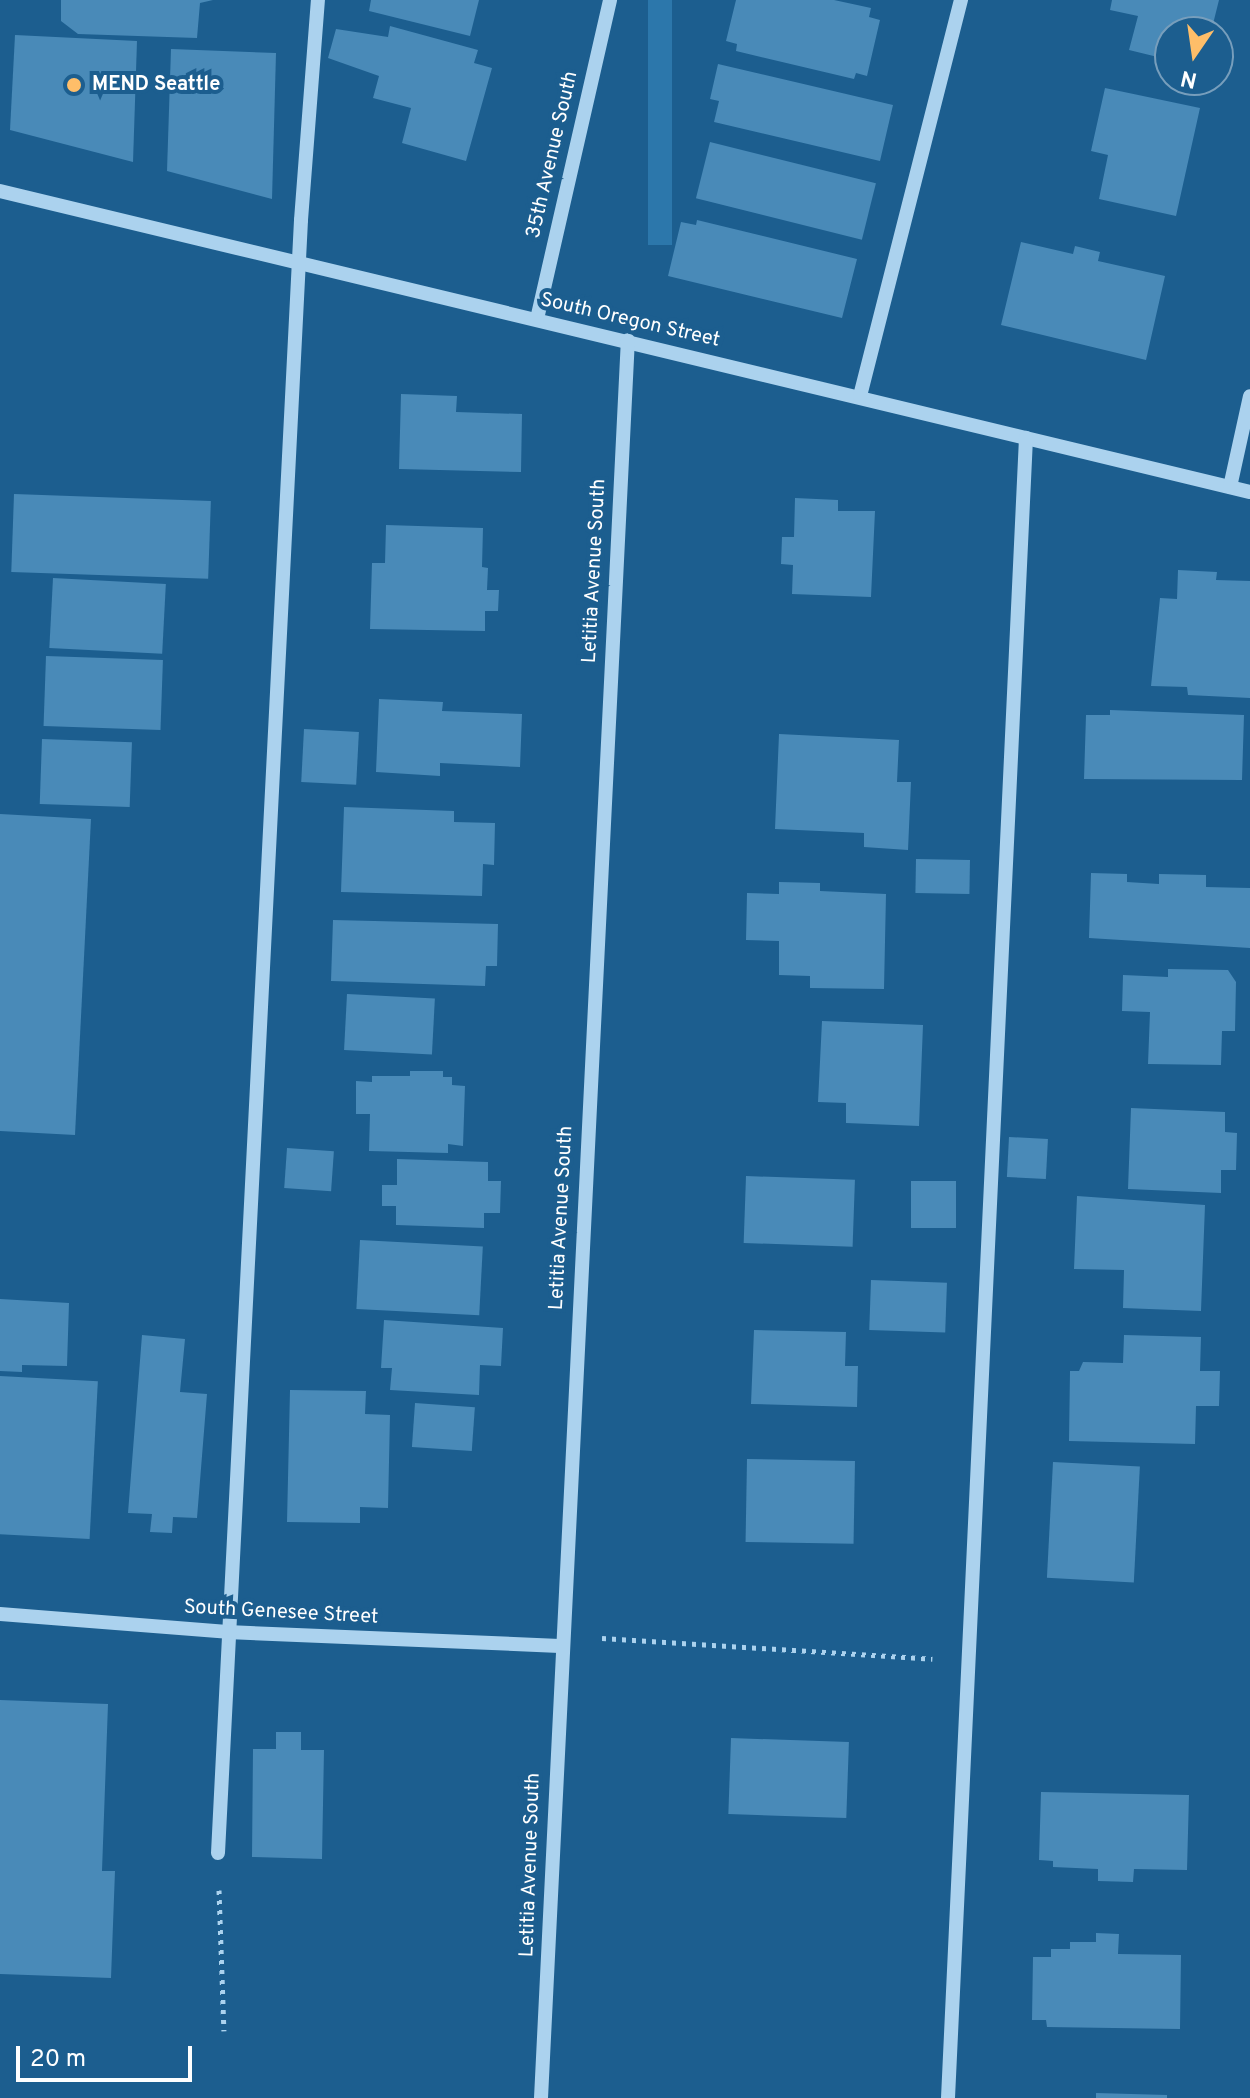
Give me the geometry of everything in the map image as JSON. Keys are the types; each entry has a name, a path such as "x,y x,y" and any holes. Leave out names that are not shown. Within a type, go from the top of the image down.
{"street":[{"path":"218,1853 299,264 318,0"},
{"name":"35th Avenue South","path":"537,319 610,0"},
{"path":"860,396 961,0"},
{"name":"South Oregon Street","path":"0,191 1250,492"},
{"name":"Letitia Avenue South","path":"541,2098 560,1646 628,340"},
{"path":"1230,487 1250,396"},
{"path":"948,2098 1026,438"},
{"name":"South Genesee Street","path":"0,1614 227,1632 560,1646"}],"path":[{"path":"593,1637 937,1659"},
{"path":"218,1853 224,2031"}],"shaded area":[{"path":"648,0 672,0 672,245 648,245"}],"building":[{"path":"61,0 213,0 200,3 197,38 78,34 61,21"},
{"path":"371,0 479,0 470,36 369,11"},
{"path":"736,0 834,0 871,8 869,17 880,20 867,76 856,73 854,79 736,51 737,44 726,41"},
{"path":"1112,0 1219,0 1215,16 1154,16 1154,56 1129,50 1138,16 1110,10"},
{"path":"390,26 478,50 474,63 492,68 466,161 402,143 411,108 373,98 379,76 328,58 336,29 388,37"},
{"name":"MEND Seattle","path":"15,35 137,41 133,162 10,130"},
{"path":"171,49 276,53 272,199 167,171"},
{"path":"718,64 893,105 880,161 714,122 719,101 710,99"},
{"path":"1105,88 1200,108 1176,216 1099,199 1108,155 1091,151"},
{"path":"710,142 876,183 862,240 696,198"},
{"path":"697,220 857,259 842,318 668,276 681,222 696,225"},
{"path":"1021,242 1073,254 1075,246 1100,252 1098,261 1165,276 1146,360 1001,325"},
{"path":"401,394 457,396 456,412 522,414 521,472 399,469"},
{"path":"14,494 211,501 208,579 11,572"},
{"path":"795,498 838,500 838,511 875,511 871,597 792,594 793,565 781,564 782,537 794,537"},
{"path":"386,525 483,528 482,567 488,568 487,590 499,590 498,611 485,611 485,631 370,629 372,563 385,563"},
{"path":"1178,570 1217,572 1216,580 1250,581 1250,698 1188,695 1187,687 1151,686 1160,598 1177,599"},
{"path":"53,578 166,584 162,654 49,648"},
{"path":"46,656 163,660 160,730 44,726"},
{"path":"379,699 443,702 442,711 522,714 520,767 440,763 440,776 376,772"},
{"path":"1110,710 1244,715 1242,780 1084,779 1086,715 1110,715"},
{"path":"304,729 359,732 356,785 301,782"},
{"path":"779,734 899,740 897,782 911,782 908,850 864,847 864,833 775,829"},
{"path":"42,739 132,742 130,807 40,804"},
{"path":"344,807 454,811 454,822 495,823 494,865 483,864 482,896 341,892"},
{"path":"0,814 91,819 75,1135 0,1131"},
{"path":"916,859 970,860 969,894 915,893"},
{"path":"1091,873 1127,874 1127,882 1159,884 1159,874 1206,875 1206,887 1250,888 1250,948 1089,938"},
{"path":"779,882 820,883 820,891 886,894 884,989 810,988 810,976 779,975 779,941 746,940 747,893 779,894"},
{"path":"333,920 498,924 497,966 486,966 485,986 331,981"},
{"path":"1168,969 1228,970 1236,982 1235,1031 1222,1031 1221,1065 1148,1064 1150,1012 1122,1011 1123,975 1168,977"},
{"path":"347,994 435,999 432,1055 344,1050"},
{"path":"822,1021 923,1025 919,1126 846,1123 846,1103 818,1102"},
{"path":"410,1071 443,1071 443,1077 452,1077 452,1085 465,1086 463,1146 448,1144 448,1153 369,1151 370,1114 356,1114 356,1081 372,1082 372,1076 410,1076"},
{"path":"1131,1108 1225,1112 1225,1132 1237,1133 1236,1170 1221,1170 1221,1193 1128,1189"},
{"path":"1009,1137 1048,1139 1046,1179 1007,1177"},
{"path":"287,1148 334,1151 331,1191 284,1188"},
{"path":"397,1159 488,1162 488,1181 501,1181 500,1213 484,1213 484,1228 396,1225 396,1206 382,1206 382,1185 397,1185"},
{"path":"746,1176 855,1180 853,1247 744,1243"},
{"path":"911,1181 956,1181 956,1228 911,1228"},
{"path":"1077,1196 1205,1205 1201,1311 1123,1308 1124,1270 1074,1269"},
{"path":"360,1240 483,1246 479,1315 356,1309"},
{"path":"871,1280 947,1283 945,1333 869,1330"},
{"path":"0,1299 69,1303 67,1366 22,1365 22,1372 0,1371"},
{"path":"384,1320 503,1328 501,1366 480,1365 479,1395 390,1390 392,1368 381,1368"},
{"path":"754,1330 846,1332 845,1366 858,1366 857,1407 751,1404"},
{"path":"142,1335 185,1339 180,1392 207,1394 197,1518 173,1517 172,1533 150,1532 152,1514 128,1513"},
{"path":"1124,1335 1201,1337 1200,1371 1220,1371 1219,1406 1196,1406 1195,1444 1069,1441 1070,1371 1079,1371 1083,1362 1123,1363"},
{"path":"0,1376 98,1381 90,1539 0,1534"},
{"path":"290,1390 366,1391 365,1414 390,1415 388,1508 360,1507 360,1523 287,1522"},
{"path":"415,1403 475,1407 472,1451 412,1447"},
{"path":"747,1459 855,1461 854,1544 746,1542"},
{"path":"1053,1462 1140,1467 1134,1582 1047,1578"},
{"path":"0,1700 108,1704 102,1871 115,1871 111,1978 0,1974"},
{"path":"276,1732 301,1732 301,1750 324,1750 322,1859 252,1857 253,1749 276,1749"},
{"path":"731,1738 849,1742 846,1818 728,1814"},
{"path":"1041,1792 1189,1795 1187,1870 1134,1869 1133,1882 1098,1881 1098,1869 1053,1867 1053,1861 1039,1860"},
{"path":"1096,1933 1119,1934 1118,1954 1181,1955 1180,2029 1047,2027 1046,2020 1032,2020 1033,1957 1051,1957 1051,1949 1070,1949 1070,1942 1096,1942"},
{"path":"1096,2093 1167,2095 1167,2098 1096,2098"}],"place":[{"name":"MEND Seattle","path":"74,85"}]}
